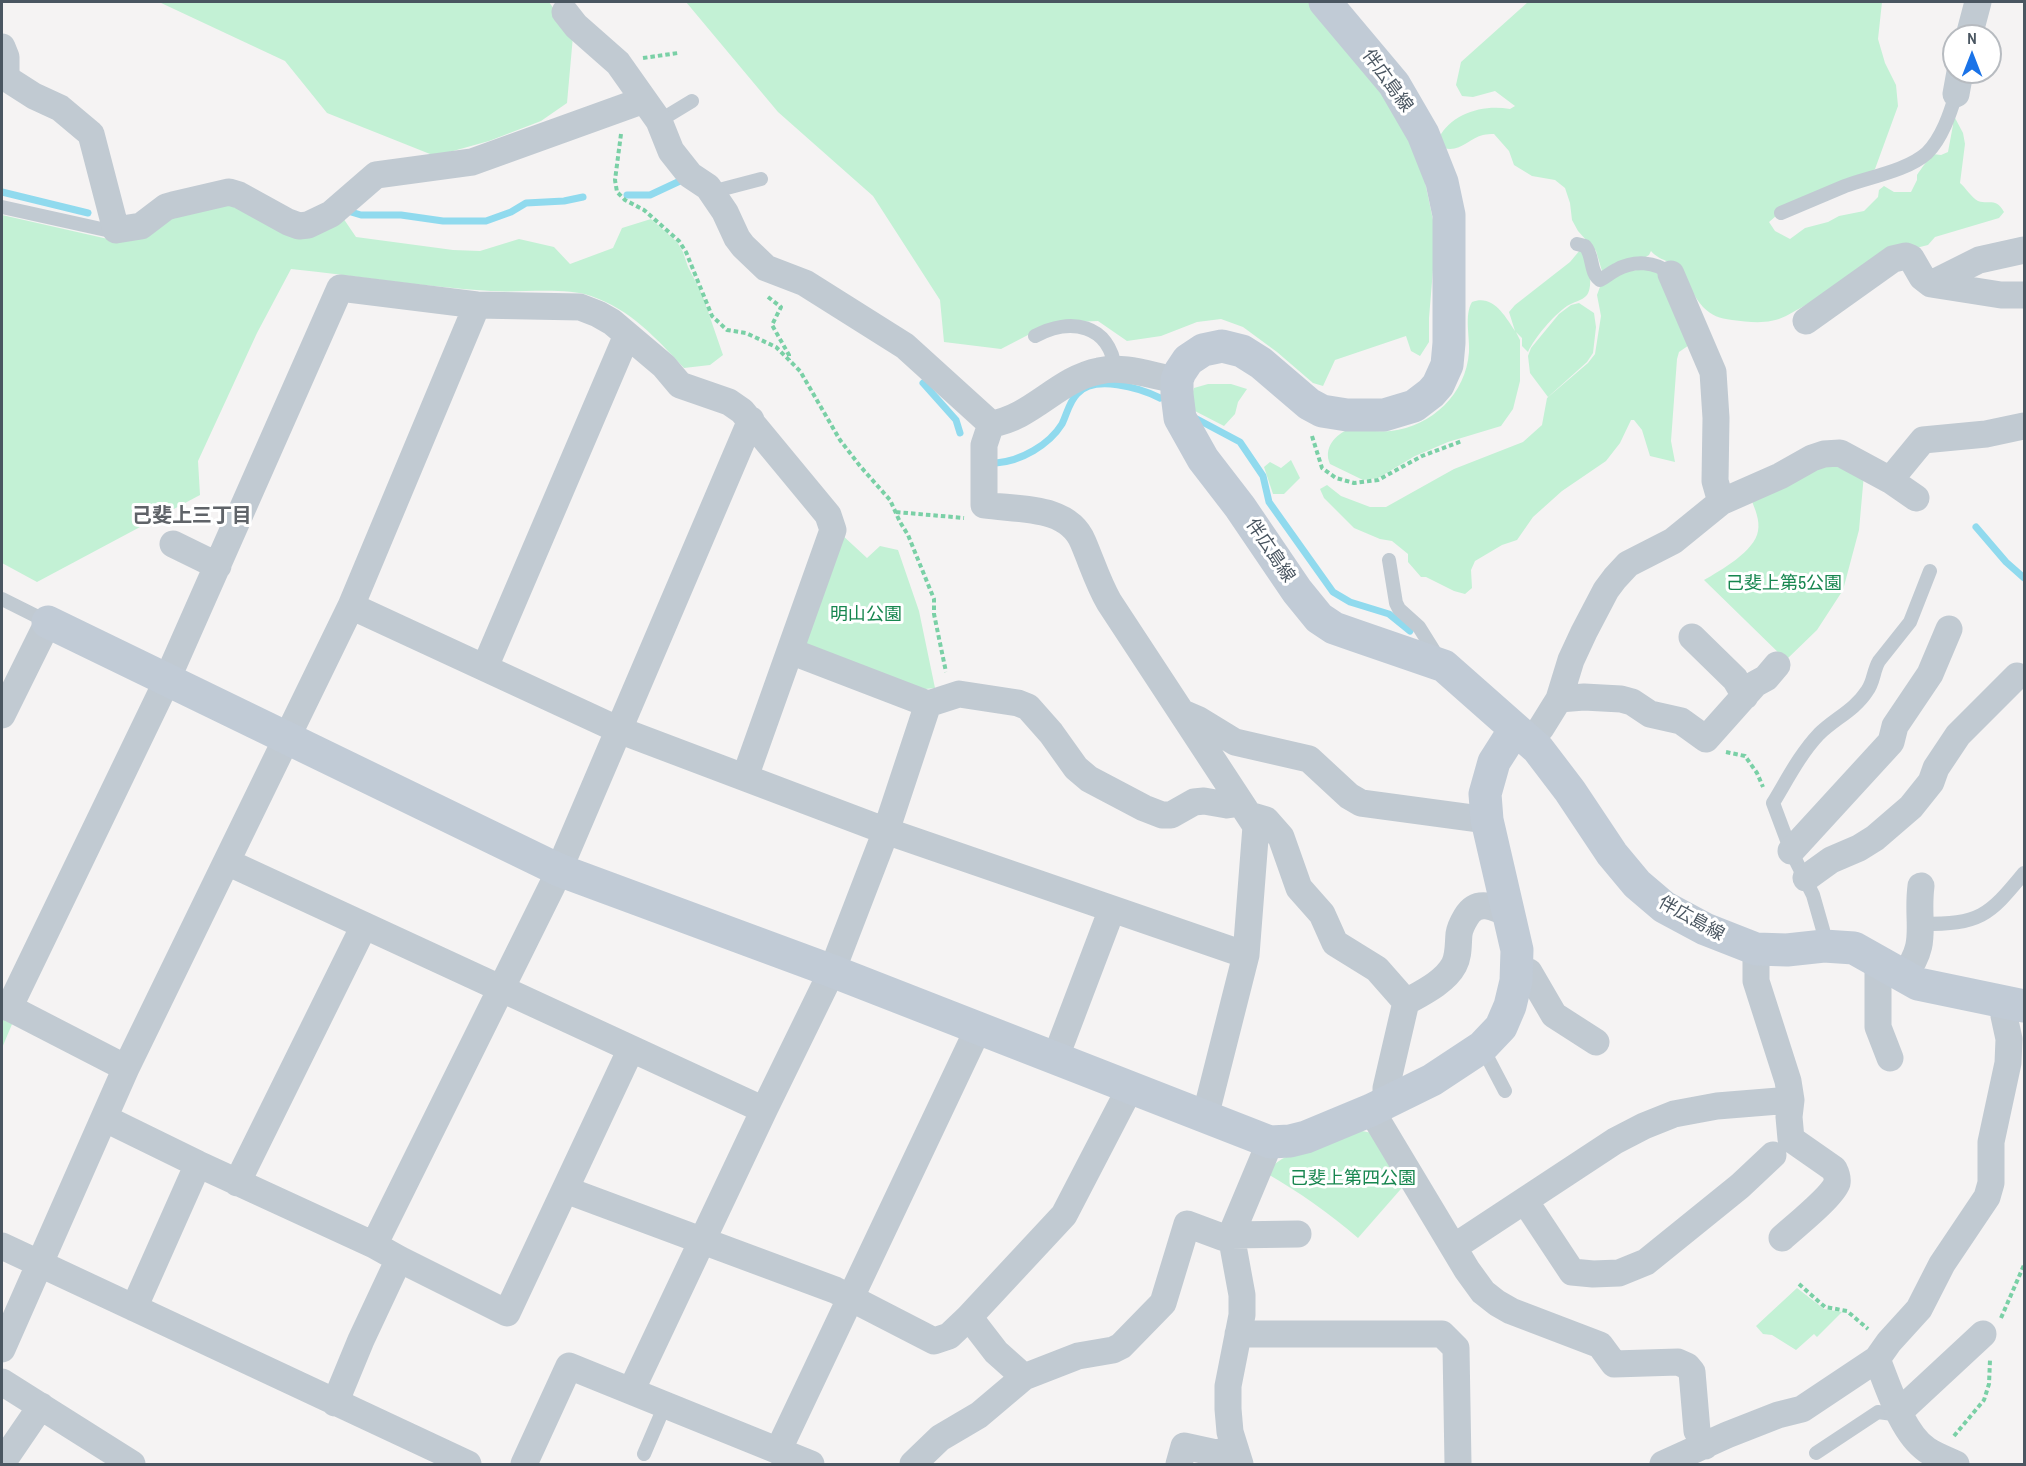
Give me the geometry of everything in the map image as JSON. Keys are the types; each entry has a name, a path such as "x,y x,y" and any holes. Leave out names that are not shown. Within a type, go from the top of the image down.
{"street":[{"name":"伴広島線","path":"1325,2 1394,84 1423,134 1439,174 1449,215 1447,365 1431,393 1414,406 1395,413 1360,416 1337,414 1315,408 1253,357 1231,347 1222,346 1203,350 1188,360 1177,380 1178,406 1185,429 1203,459 1240,507 1297,591 1319,618 1334,628 1354,636 1444,666 1522,734 1557,773 1612,854 1638,884 1664,907 1726,938 1756,949 1787,950 1824,946 1854,948 1918,984 2015,1005"},
{"path":"1972,2 1977,12 1973,24"},
{"path":"565,12 576,26 618,63 643,109 671,151 690,175 708,187 725,212 737,238 766,268 805,283 904,346 991,424"},
{"path":"2,47 6,57 6,73 9,80 34,96 60,108 91,134 116,230 141,225 166,207 229,192 239,195 288,222 299,226 308,225 331,214 376,175 472,162 643,109"},
{"path":"1931,284 1979,260 2025,250"},
{"path":"1806,321 1893,259 1906,256 1911,258 1922,277 1931,284 2001,295 2025,295"},
{"path":"1671,274 1713,372 1716,418 1715,481 1722,502"},
{"path":"126,1068 5,1006 167,680 340,288 477,305 580,307 612,322 664,366 680,384 729,402 751,420 828,515 833,530 745,777"},
{"path":"2,1349 126,1068 351,606 477,305"},
{"path":"485,667 627,335"},
{"path":"991,424 1005,422 1085,375 1115,369 1177,380"},
{"path":"374,1245 559,870 751,420"},
{"path":"991,424 984,445 984,506 1049,514 1065,519 1075,527 1083,540 1099,585 1109,602 1256,826 1246,955 1205,1117"},
{"path":"1890,480 1923,440 1986,434 2025,426"},
{"path":"2,715 48,622 559,870 832,971 1270,1142 1290,1141 1306,1137 1380,1106 1432,1080 1494,1037 1506,1017 1517,970 1517,950 1487,820 1485,795 1488,778 1498,754 1522,734 1541,728 1559,699 1571,660 1606,590 1628,564 1673,540 1722,502 1824,454 1840,453 1890,480 1916,498"},
{"path":"173,544 218,566"},
{"path":"351,606 619,730 886,831 1246,955"},
{"path":"1791,851 1891,742 1895,726 1930,674 1949,629"},
{"path":"1692,637 1735,679 1745,696"},
{"path":"790,651 938,700 960,694 1018,703 1028,707 1051,733 1076,768 1089,779 1162,815 1171,815 1194,802 1204,801 1245,809 1266,820 1281,837 1299,888 1322,914 1335,943 1377,969 1406,1002"},
{"path":"1559,699 1584,697 1621,699 1632,702 1650,714 1681,721 1706,740 1755,684 1766,678 1777,665"},
{"path":"1806,878 1831,860 1875,838 1911,807 1931,782 1936,768 1958,735 2017,676"},
{"path":"631,1391 832,971 938,700"},
{"path":"1183,714 1199,720 1235,742 1309,759 1349,796 1361,803 1487,820"},
{"path":"226,862 764,1110"},
{"path":"1890,1058 1878,1027 1890,968 1915,960 1920,942 1921,886"},
{"path":"1380,1106 1386,1094 1406,1002 1441,980 1452,968 1457,954 1459,930 1468,912 1478,905 1487,905 1510,915"},
{"path":"1055,1059 1112,909"},
{"path":"237,1183 364,926"},
{"path":"1756,949 1756,981 1788,1081 1791,1100 1789,1117 1791,1138 1834,1169 1837,1176 1837,1184 1825,1198 1782,1238"},
{"path":"1517,970 1529,972 1554,1015 1596,1042"},
{"path":"1663,1464 1778,1415 1802,1409 1881,1353 1919,1309 1942,1264 1987,1197 1991,1183 1991,1142 2008,1063 2009,1039 2004,1016 2015,1005"},
{"path":"778,1451 978,1029"},
{"path":"104,1118 237,1183 374,1245 507,1313 631,1049"},
{"path":"566,1190 835,1290 934,1341 949,1336 969,1317 1064,1215 1130,1088"},
{"path":"1454,1247 1615,1141 1644,1126 1674,1114 1718,1106 1791,1100"},
{"path":"1380,1106 1454,1247 1483,1292 1511,1311 1600,1345 1614,1364 1678,1362 1687,1366 1692,1372 1696,1431 1705,1446"},
{"path":"1179,1464 1184,1446 1237,1457 1230,1432 1228,1386 1242,1315 1242,1294 1231,1235 1270,1142"},
{"path":"1525,1201 1572,1272 1619,1273 1646,1262 1740,1186 1773,1155"},
{"path":"134,1308 198,1164"},
{"path":"913,1464 940,1438 980,1415 1024,1377 1078,1356 1113,1350 1121,1346 1163,1303 1187,1224 1221,1237 1298,1234"},
{"path":"2,1246 468,1464"},
{"path":"335,1403 360,1340 399,1259"},
{"path":"969,1317 996,1352 1024,1377"},
{"path":"1238,1334 1442,1334 1456,1348 1458,1464"},
{"path":"1899,1412 1983,1334"},
{"path":"1881,1353 1899,1412 1910,1433 1925,1449 1956,1464"},
{"path":"524,1464 569,1366 811,1464"},
{"path":"2,1382 132,1464"},
{"path":"2,1463 41,1406"}],"lane":[{"path":"1780,213 1848,185 1896,169 1921,157 1933,145 1945,124 1958,84"},
{"path":"643,109 692,101"},
{"path":"713,194 719,190 761,179"},
{"path":"2,207 106,230 116,230"},
{"path":"1577,244 1589,250 1594,274 1600,280 1617,269 1636,263 1651,264 1671,274"},
{"path":"1035,336 1053,328 1082,327 1092,330 1101,335 1107,344 1115,369"},
{"path":"1389,560 1399,609 1419,627 1444,666"},
{"path":"1824,946 1820,918 1806,878 1791,851 1773,803 1808,747 1866,693 1872,684 1875,668 1910,622 1930,571"},
{"path":"2,598 48,622"},
{"path":"1921,924 1955,923 1987,913 2025,873"},
{"path":"1482,1047 1505,1091"},
{"path":"644,1454 665,1405"},
{"path":"1816,1453 1878,1412 1893,1414 1899,1412"}],"path":[{"path":"618,63 678,52"},
{"path":"643,109 618,150 615,180 617,192 625,200 644,210 679,241 686,252 712,316 727,330 746,333 776,347 800,371 840,440 890,500 908,535 934,599 934,614 946,674 938,700"},
{"path":"766,268 760,281 768,297 781,307 772,325 789,355 789,361"},
{"path":"1315,408 1309,420 1320,464 1328,473 1348,482 1362,483 1378,480 1422,456 1462,441"},
{"path":"896,512 967,518"},
{"path":"1706,740 1711,753 1729,752 1745,756 1773,803"},
{"path":"1799,1284 1825,1307 1847,1311 1854,1315 1881,1353"}],"green space":[{"path":"159,2 549,2 573,36 567,103 541,121 489,141 435,156 327,113 285,61"},
{"path":"686,2 1316,2 1417,144 1436,234 1429,342 1420,356 1411,351 1406,336 1335,360 1323,386 1313,383 1243,327 1221,319 1197,322 1161,336 1127,341 1098,321 1051,323 1001,349 944,342 940,300 873,196 778,112"},
{"path":"1528,2 1882,2 1878,39 1885,63 1896,85 1898,106 1875,169 1863,177 1776,216 1769,222 1775,231 1790,239 1805,228 1828,222 1839,216 1864,211 1878,197 1879,190 1884,186 1894,192 1911,192 1917,175 1931,156 1948,152 1953,125 1951,118 1954,116 1963,133 1965,144 1960,183 1976,200 1995,203 2004,212 1999,218 1935,237 1928,245 1916,248 1786,316 1766,322 1732,320 1713,315 1700,303 1677,268 1651,251 1644,258 1602,271 1596,251 1578,231 1572,220 1565,188 1555,180 1532,176 1514,165 1509,151 1494,134 1483,135 1460,147 1449,149 1444,148 1439,138 1452,122 1469,112 1490,108 1510,109 1515,106 1495,91 1473,97 1462,96 1456,85 1461,62"},
{"path":"217,200 287,229 341,215 356,237 453,250 480,251 519,239 554,247 570,264 613,248 622,228 651,219 677,242 683,252 702,294 723,355 710,365 684,368 653,336 630,317 605,302 580,293 466,289 291,269 257,333 198,461 200,495 37,582 2,563 2,215 108,239 165,215"},
{"path":"1580,250 1585,250 1588,260 1589,291 1585,297 1567,306 1556,315 1540,333 1528,352 1522,346 1522,338 1516,332 1520,340 1520,381 1513,409 1501,426 1448,442 1415,456 1378,478 1363,480 1330,464 1329,447 1335,438 1349,429 1391,431 1406,428 1433,415 1454,394 1466,367 1469,352 1468,313 1472,302 1486,301 1498,308 1515,331 1509,312 1570,262"},
{"path":"1657,268 1695,341 1679,352 1677,359 1671,441 1675,462 1650,456 1642,430 1634,420 1631,420 1620,443 1606,461 1562,491 1533,517 1517,540 1502,545 1475,561 1471,570 1472,588 1465,594 1426,577 1421,577 1408,562 1408,554 1392,541 1380,539 1354,528 1324,498 1320,489 1327,485 1341,496 1370,507 1386,507 1454,469 1523,442 1542,425 1547,398 1588,363 1595,354 1601,316 1597,295 1601,284 1617,272"},
{"path":"1579,303 1594,313 1596,327 1593,353 1587,362 1548,397 1530,373 1528,356 1531,348 1559,314 1571,305"},
{"path":"1208,384 1231,384 1247,389 1238,402 1235,414 1224,426 1191,409 1190,403 1194,388"},
{"path":"1291,460 1300,478 1284,494 1273,494 1264,467 1270,462 1281,468"},
{"name":"己斐上第5公園","path":"1826,464 1864,474 1859,530 1843,590 1817,630 1786,660 1704,580 1736,560 1751,546 1758,531 1758,523 1751,499"},
{"name":"明山公園","path":"841,534 867,558 880,546 898,550 919,611 935,688 916,690 806,651 802,638"},
{"path":"2,1011 15,1017 2,1048"},
{"name":"己斐上第四公園","path":"1357,1130 1377,1134 1407,1182 1358,1238 1314,1203 1266,1173 1272,1166 1294,1153"},
{"path":"1797,1288 1824,1309 1842,1312 1817,1337 1814,1334 1796,1350 1772,1335 1763,1334 1756,1326"}],"waterway":[{"path":"627,195 650,195 680,181"},
{"path":"2,192 88,213"},
{"path":"351,212 361,215 401,215 443,221 486,221 511,212 526,203 564,201 583,197"},
{"path":"923,383 956,420 960,433"},
{"path":"996,463 1015,459 1034,451 1050,439 1062,424 1074,397 1085,388 1094,385 1117,385 1141,390 1160,398"},
{"path":"1193,417 1240,442 1263,476 1269,502 1333,592 1350,602 1389,614 1410,631"},
{"path":"1976,527 2006,562 2024,578"}],"district":[{"name":"己斐上三丁目","path":"192,517"}]}
